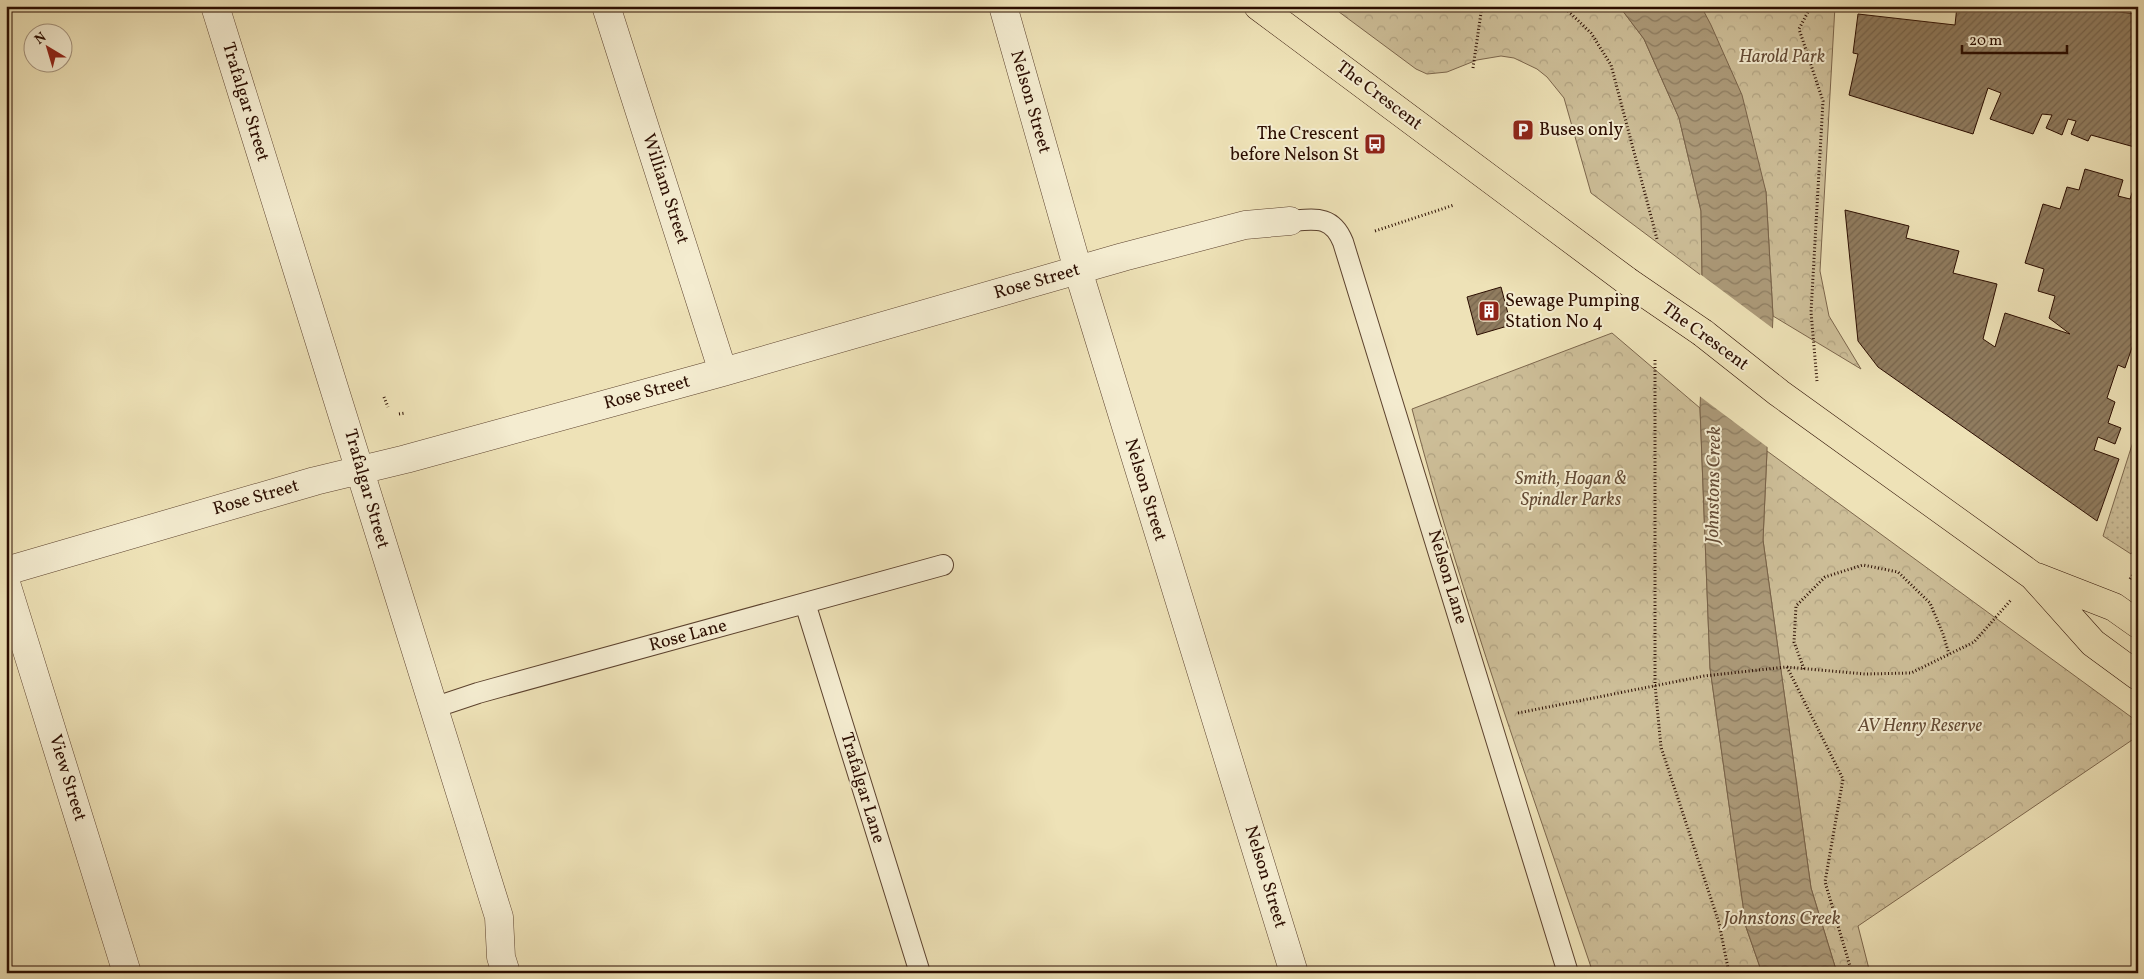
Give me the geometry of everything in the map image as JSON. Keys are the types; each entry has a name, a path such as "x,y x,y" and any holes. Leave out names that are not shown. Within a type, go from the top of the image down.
{"main road":[{"name":"The Crescent","path":"1258,6 1628,281 1711,339 1779,393 2033,576 2093,643 2138,676"},
{"name":"The Crescent","path":"2033,576 2114,607 2138,624"}],"street":[{"name":"Trafalgar Street","path":"215,6 499,917 501,956 506,973"},
{"name":"William Street","path":"606,6 723,372"},
{"name":"Nelson Street","path":"1003,6 1078,270 1294,973"},
{"name":"Rose Street","path":"6,571 315,481 723,372 1078,270 1245,225 1290,221"},
{"name":"View Street","path":"6,582 127,973"}],"lane":[{"name":"Nelson Lane","path":"1290,221 1322,220 1334,227 1344,242 1568,973"},
{"name":"Rose Lane","path":"433,708 478,693 942,565"},
{"name":"Trafalgar Lane","path":"805,603 920,973"}],"path":[{"path":"1473,68 1482,6"},
{"path":"1563,6 1591,33 1611,65 1657,239"},
{"path":"1812,6 1799,29 1823,101 1811,312 1820,422"},
{"path":"1375,231 1454,205"},
{"path":"1655,360 1655,685 1661,747 1719,923 1729,973"},
{"path":"384,397 388,407"},
{"path":"398,414 405,413"},
{"path":"1804,669 1794,642 1796,606 1825,577 1863,565 1898,572 1930,603 1944,634 1949,654"},
{"path":"1490,719 1704,676 1786,667 1865,674 1912,673 1974,642 2033,576"},
{"path":"1786,667 1843,779 1825,882 1852,973"}],"green space":[{"path":"1331,6 1619,6 1644,39 1679,118 1701,211 1702,276 1591,193 1564,98 1547,77 1537,69 1514,58 1501,56 1477,60 1447,72 1427,74 1416,69"},
{"name":"Harold Park","path":"1701,6 1835,6 1820,271 1829,316 1861,369 1773,316 1766,192"},
{"name":"Smith, Hogan & Spindler Parks","path":"1612,333 1700,408 1710,668 1746,927 1762,973 1593,973 1475,622 1412,409"},
{"path":"2138,426 2138,544 2131,554 2103,536"},
{"name":"AV Henry Reserve","path":"1767,451 2138,722 2138,736 1858,926 1870,973 1837,973 1811,888 1763,540"}],"water":[{"name":"Johnstons Creek","path":"1619,6 1701,6 1742,95 1766,192 1773,316 1763,540 1811,888 1837,973 1762,973 1746,927 1710,668 1700,408 1703,333 1701,211 1679,118 1644,39"}],"pier":[{"path":"1700,274 1775,330 1770,449 1698,395 1701,333"}],"building":[{"path":"1957,6 2062,6 2138,14 2138,148 2091,135 2088,141 2071,134 2076,121 2068,119 2062,135 2046,128 2052,115 2042,114 2033,134 1990,119 2001,93 1988,88 1973,134 1849,95 1858,54 1853,53 1858,14 1955,25"},
{"path":"2085,169 2123,180 2118,196 2130,199 2135,184 2138,184 2138,330 2125,368 2118,365 2107,398 2115,402 2108,423 2121,428 2115,444 2098,437 2094,450 2119,459 2097,521 1878,367 1858,341 1845,210 1909,226 1906,238 1959,251 1953,273 1997,284 1983,339 1995,347 2005,313 2070,334 2049,318 2055,296 2038,291 2044,269 2025,263 2043,204 2060,209 2067,187 2079,190"},
{"name":"Sewage Pumping Station No 4","path":"1501,287 1511,325 1477,335 1467,297"}],"place":[{"name":"Buses only","path":"1523,130"},
{"name":"The Crescent before Nelson St","path":"1375,144"},
{"name":"Sewage Pumping Station No 4","path":"1489,311"}]}
